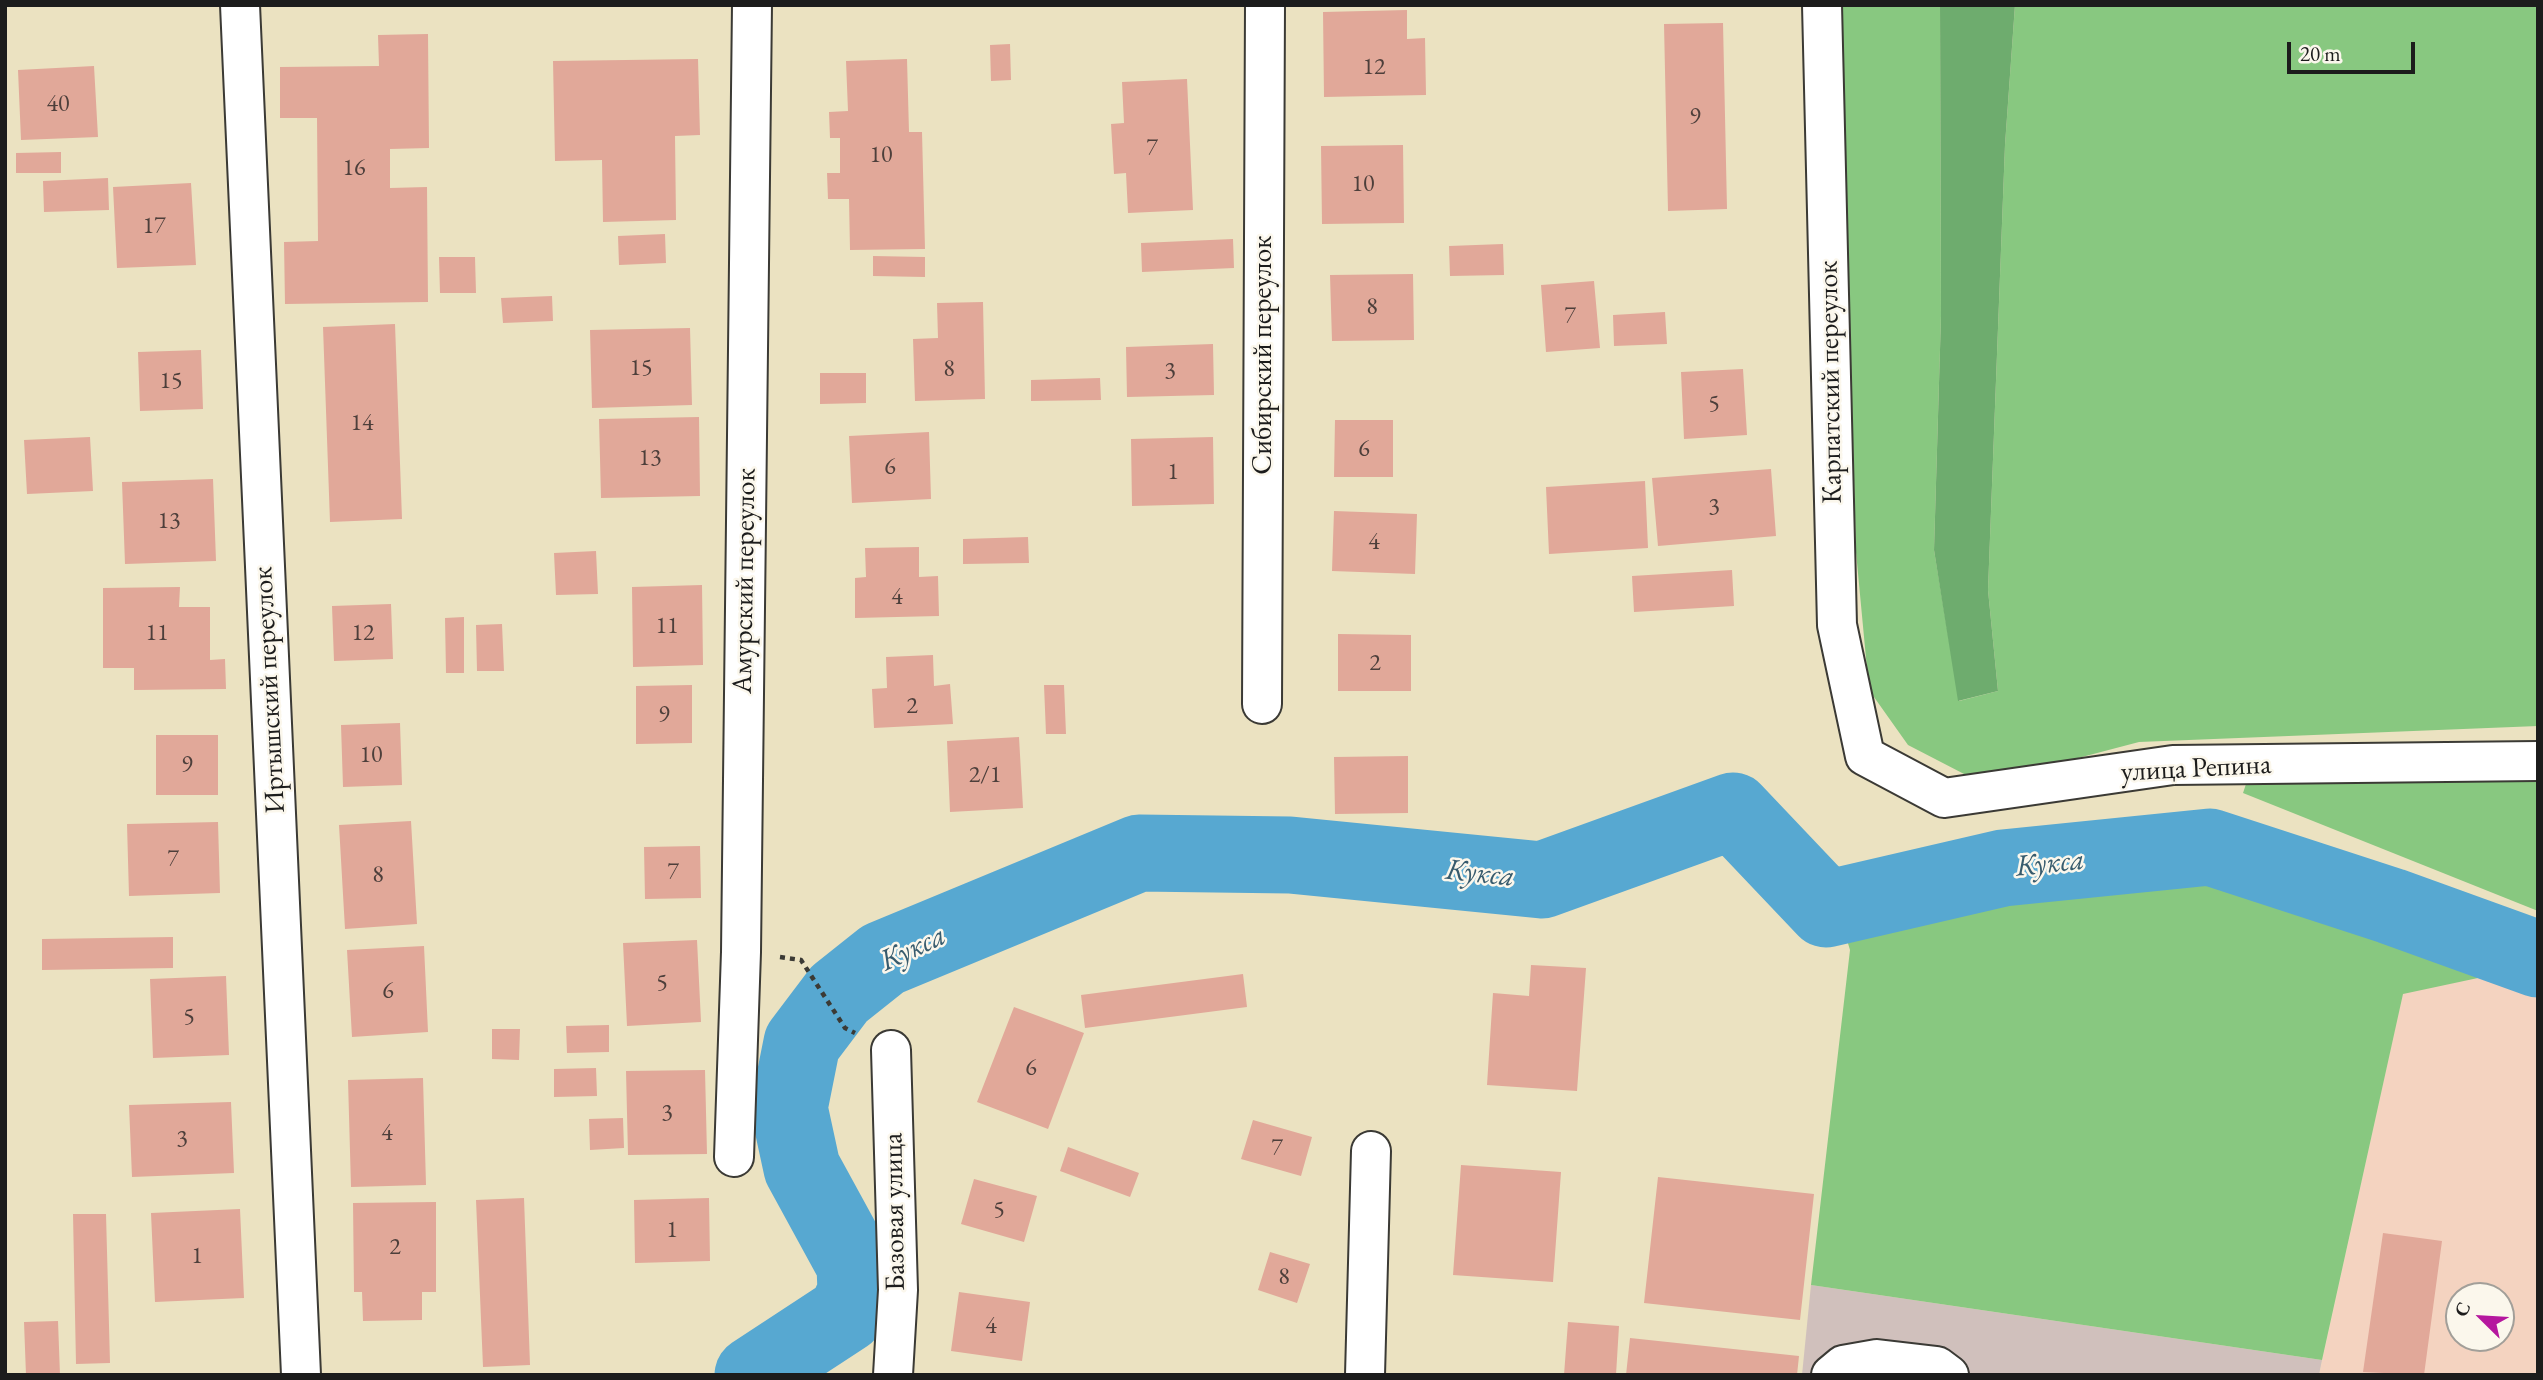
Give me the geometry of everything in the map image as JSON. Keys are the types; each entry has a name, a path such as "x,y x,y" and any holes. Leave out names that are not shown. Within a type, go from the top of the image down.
{"street":[{"name":"Иртышский переулок","path":"240,5 301,1375"},
{"name":"Амурский переулок","path":"734,1157 741,952 752,5"},
{"name":"Сибирский переулок","path":"1262,704 1265,5"},
{"name":"Карпатский переулок","path":"1822,5 1836,625 1865,756"},
{"name":"улица Репина","path":"1865,756 1944,798 2173,765 2538,761"},
{"name":"Базовая улица","path":"891,1050 898,1290 893,1375"},
{"path":"1365,1375 1371,1151"},
{"path":"1831,1375 1843,1365 1877,1359 1937,1366 1949,1375"}],"path":[{"path":"817,987 845,1028"}],"shaded area":[{"path":"2492,975 2538,984 2538,1375 2319,1375 2403,993"},
{"path":"1811,1285 2322,1360 2319,1375 1802,1375"}],"green space":[{"path":"1841,5 1940,5 1941,316 1934,550 1959,701 1998,691 1988,590 2005,145 2015,5 2538,5 2538,726 2139,742 2040,768 1966,775 1908,745 1869,690 1856,552"},
{"path":"1940,5 2015,5 2005,145 1988,590 1998,691 1958,701 1934,550 1941,316"},
{"path":"2247,781 2538,782 2538,911 2243,793"},
{"path":"2208,854 2401,917 2492,975 2403,994 2322,1360 1811,1285 1850,950 1847,940 2010,881"}],"building":[{"path":"1407,10 1407,39 1425,38 1426,95 1324,97 1323,12"},
{"path":"1723,23 1727,209 1668,211 1664,24"},
{"path":"428,34 429,148 390,149 390,188 427,187 428,302 285,304 284,242 318,241 317,118 280,118 280,67 379,66 378,35"},
{"path":"1010,44 1011,80 991,81 990,45"},
{"path":"698,59 700,135 675,136 676,220 603,222 602,160 555,161 553,61"},
{"path":"907,59 909,132 922,132 925,249 850,250 849,199 828,199 827,173 840,173 840,138 830,138 829,112 848,111 846,61"},
{"path":"94,66 98,137 21,140 18,70"},
{"path":"1187,79 1193,210 1128,213 1126,173 1114,174 1111,124 1124,123 1122,82"},
{"path":"1403,145 1404,223 1322,224 1321,146"},
{"path":"61,152 61,173 16,173 16,153"},
{"path":"108,178 109,210 44,212 43,181"},
{"path":"191,183 196,265 117,268 113,187"},
{"path":"665,234 666,263 619,265 618,236"},
{"path":"1233,239 1234,268 1142,272 1141,243"},
{"path":"1503,244 1504,275 1450,276 1449,246"},
{"path":"873,256 925,257 925,277 873,276"},
{"path":"439,257 475,257 476,293 440,293"},
{"path":"1413,274 1414,340 1332,341 1330,275"},
{"path":"1594,281 1600,348 1546,352 1541,285"},
{"path":"552,296 553,321 503,323 501,298"},
{"path":"983,302 985,399 915,401 913,339 938,338 937,303"},
{"path":"1665,312 1667,344 1614,346 1613,315"},
{"path":"395,324 402,519 330,522 323,327"},
{"path":"690,328 692,405 592,408 590,330"},
{"path":"1213,344 1214,395 1127,397 1126,347"},
{"path":"201,350 203,409 140,411 138,352"},
{"path":"1743,369 1747,435 1684,439 1681,372"},
{"path":"820,373 866,373 866,403 820,404"},
{"path":"1100,378 1101,400 1031,401 1031,380"},
{"path":"699,417 700,496 601,498 599,419"},
{"path":"1335,420 1393,420 1393,477 1334,477"},
{"path":"929,432 931,499 852,503 849,436"},
{"path":"90,437 93,491 27,494 24,440"},
{"path":"1213,437 1214,504 1132,506 1131,439"},
{"path":"1771,469 1776,536 1658,546 1652,478"},
{"path":"213,479 216,561 125,564 122,482"},
{"path":"1645,481 1648,548 1549,554 1546,487"},
{"path":"1334,511 1417,514 1415,574 1332,571"},
{"path":"1028,537 1029,563 963,564 963,539"},
{"path":"919,547 919,577 938,576 939,616 855,618 855,578 866,577 865,548"},
{"path":"596,551 598,594 556,595 554,553"},
{"path":"1732,570 1734,606 1634,612 1632,576"},
{"path":"702,585 703,665 633,667 632,587"},
{"path":"180,587 179,607 210,607 210,660 225,659 226,689 134,690 134,668 103,668 103,588"},
{"path":"391,604 393,659 334,661 332,606"},
{"path":"464,617 464,673 446,673 445,618"},
{"path":"502,624 504,671 477,671 476,625"},
{"path":"1338,634 1411,635 1411,691 1338,691"},
{"path":"933,655 934,686 950,684 953,724 874,728 872,689 887,688 886,657"},
{"path":"692,685 692,743 636,744 636,686"},
{"path":"1044,685 1064,685 1066,734 1046,734"},
{"path":"400,723 402,785 343,787 341,725"},
{"path":"156,735 218,735 218,795 156,795"},
{"path":"1019,737 1023,808 950,812 947,741"},
{"path":"1408,756 1408,813 1335,814 1334,757"},
{"path":"411,821 417,924 345,929 339,825"},
{"path":"218,822 220,893 129,896 127,824"},
{"path":"700,846 701,898 645,899 644,847"},
{"path":"173,937 173,968 42,970 42,939"},
{"path":"697,940 701,1022 627,1026 623,943"},
{"path":"424,946 428,1032 352,1037 347,950"},
{"path":"1531,965 1586,968 1577,1091 1487,1085 1493,993 1529,996"},
{"path":"1243,974 1247,1007 1085,1028 1081,995"},
{"path":"226,976 229,1055 153,1058 150,979"},
{"path":"1014,1007 1084,1033 1048,1129 977,1102"},
{"path":"609,1025 609,1052 567,1053 566,1026"},
{"path":"492,1029 520,1029 519,1060 492,1059"},
{"path":"596,1068 597,1096 554,1097 554,1069"},
{"path":"705,1070 707,1154 628,1155 626,1071"},
{"path":"423,1078 426,1185 351,1187 348,1080"},
{"path":"231,1102 234,1173 132,1177 129,1105"},
{"path":"623,1118 624,1148 590,1150 589,1119"},
{"path":"1253,1120 1312,1137 1301,1176 1241,1159"},
{"path":"1068,1147 1139,1173 1130,1197 1060,1171"},
{"path":"1461,1165 1561,1172 1553,1282 1453,1275"},
{"path":"1658,1177 1814,1194 1800,1320 1644,1303"},
{"path":"974,1179 1037,1196 1024,1242 961,1224"},
{"path":"524,1198 530,1365 483,1367 476,1200"},
{"path":"709,1198 710,1261 635,1263 634,1200"},
{"path":"436,1202 436,1292 422,1292 422,1320 363,1321 362,1292 354,1292 353,1203"},
{"path":"240,1209 244,1298 155,1302 151,1213"},
{"path":"73,1214 106,1214 110,1363 76,1364"},
{"path":"2383,1233 2442,1241 2424,1375 2363,1372"},
{"path":"1270,1252 1310,1264 1297,1303 1258,1290"},
{"path":"959,1292 1030,1302 1022,1361 951,1351"},
{"path":"58,1321 60,1375 26,1375 24,1322"},
{"path":"1568,1322 1619,1326 1616,1375 1564,1375"},
{"path":"1630,1338 1799,1356 1797,1375 1626,1375"}],"waterway":[{"name":"Кукса","path":"753,1375 846,1314 856,1292 855,1265 802,1168 789,1108 802,1043 839,994 883,959 1139,853 1290,855 1542,880 1733,811 1826,909 2003,868 2210,847 2391,906 2538,959"}]}
